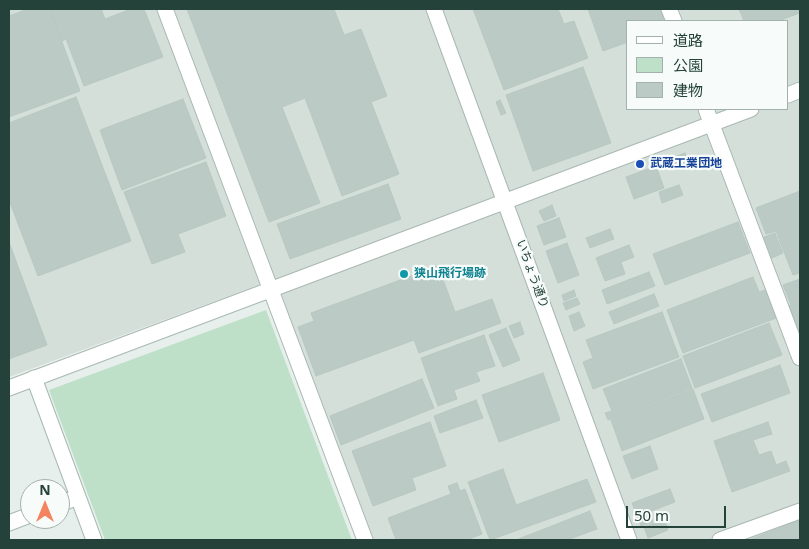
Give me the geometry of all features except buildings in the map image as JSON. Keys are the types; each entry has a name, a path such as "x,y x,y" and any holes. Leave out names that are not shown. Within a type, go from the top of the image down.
{"street":[{"path":"165,9 365,540"},
{"name":"いちょう通り","path":"434,9 629,540"},
{"path":"706,110 800,358"},
{"path":"9,388 748,110"},
{"path":"34,378 94,540"},
{"path":"70,500 78,497"},
{"path":"720,540 800,511"}],"shaded area":[{"name":"武蔵工業団地","path":"9,9 800,9 800,540 373,540 275,279 9,377"}],"green space":[{"path":"266,310 352,540 105,540 49,390"}],"place":[{"name":"武蔵工業団地","path":"640,164"},
{"name":"狭山飛行場跡","path":"404,274"}]}
